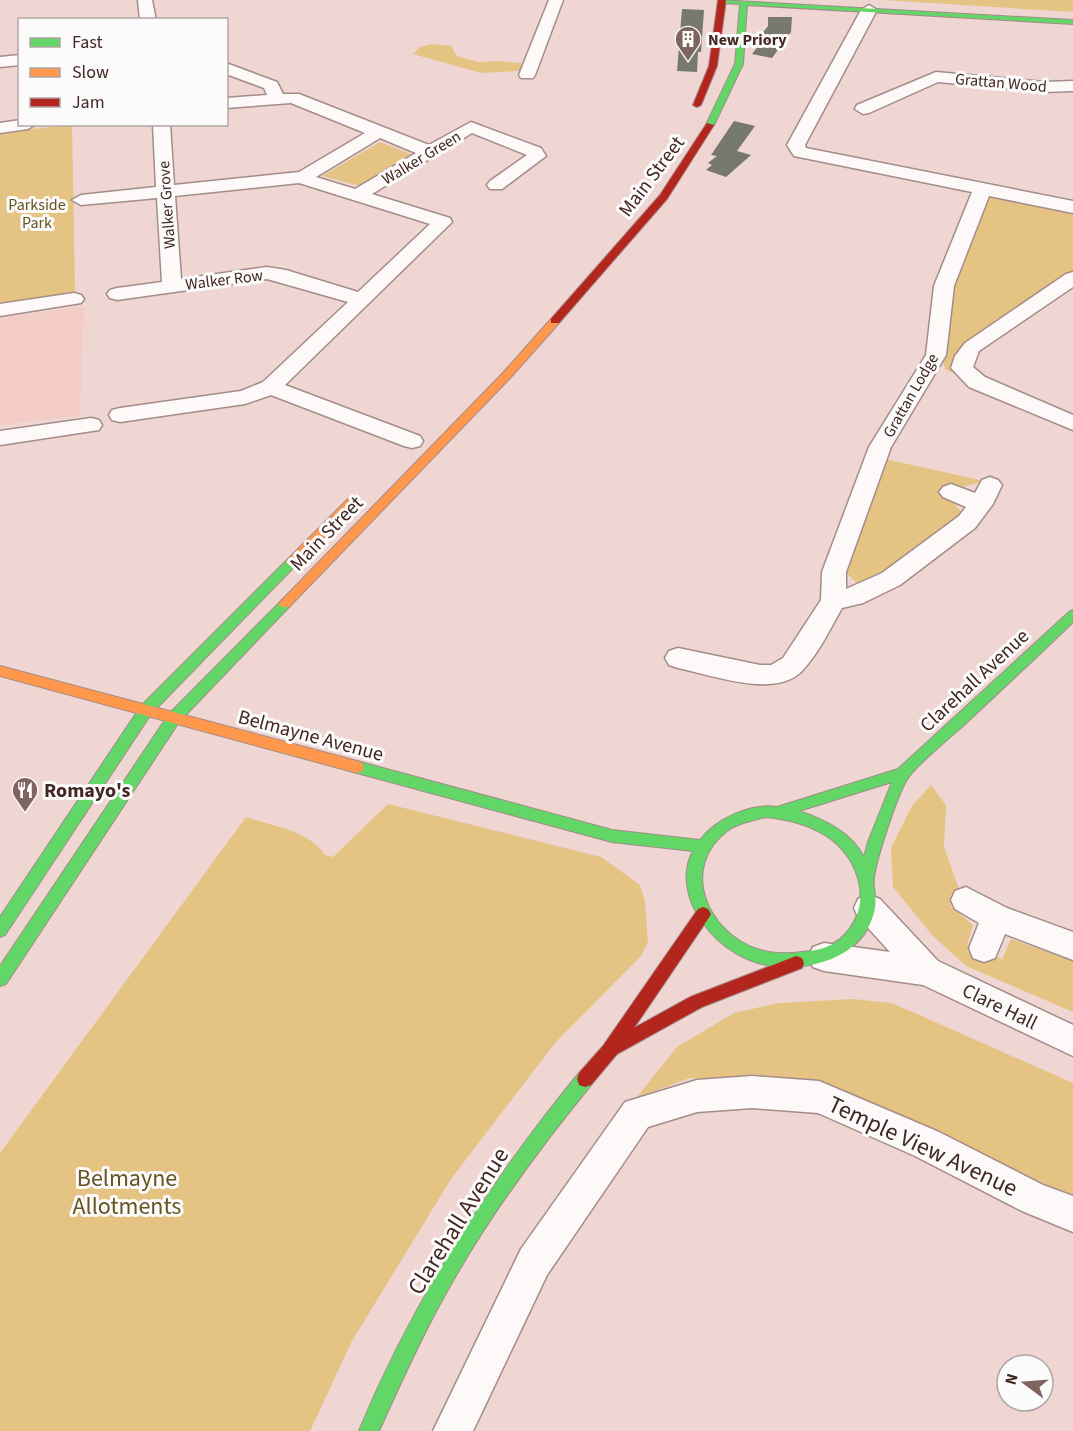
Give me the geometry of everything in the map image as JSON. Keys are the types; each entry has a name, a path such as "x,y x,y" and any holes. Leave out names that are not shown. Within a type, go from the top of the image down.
{"street":[{"path":"145,0 148,18"},
{"path":"527,75 556,0"},
{"path":"706,0 1073,22"},
{"name":"Main Street","path":"706,135 689,126 713,66 723,0"},
{"name":"Main Street","path":"0,979 174,718 543,336 664,197 706,135 739,64 744,1"},
{"path":"869,10 796,146 800,152 1073,207"},
{"path":"0,62 18,60"},
{"path":"228,69 270,86 277,98"},
{"name":"Grattan Wood","path":"863,109 936,77 1044,87 1073,86"},
{"path":"228,103 293,98 430,152"},
{"path":"0,128 18,125"},
{"name":"Walker Grove","path":"161,126 172,285"},
{"name":"Walker Green","path":"357,196 471,127 535,152 536,158 496,185"},
{"path":"305,177 308,172 379,132"},
{"name":"Walker Green","path":"81,200 305,177 309,182 443,222 363,300"},
{"name":"Grattan Lodge","path":"834,600 834,572 880,447 936,355 944,286 984,188"},
{"name":"Walker Row","path":"117,294 267,273 279,274 363,300"},
{"name":"Grattan Lodge","path":"1073,278 1065,295 972,347 965,356 962,368 977,382 1073,423"},
{"path":"0,310 74,299"},
{"path":"120,415 245,397 271,387 363,300"},
{"path":"271,387 412,441"},
{"path":"0,438 91,424"},
{"name":"Main Street","path":"0,930 146,710 363,491"},
{"path":"678,658 718,658 759,675 775,675 792,665 834,600 854,597 891,579 967,522 985,495 951,492"},
{"name":"Clarehall Avenue","path":"867,875 875,842 903,773 1073,615"},
{"name":"Belmayne Avenue","path":"0,671 612,836 701,846"},
{"name":"Clarehall Avenue","path":"781,811 903,773"},
{"path":"781,811 818,821 850,846 867,875 869,908 860,928 845,945 811,959 768,960 742,950 717,931 703,914 688,873 701,846 717,828 739,816 781,811"},
{"name":"Belmayne Avenue","path":"612,836 652,856"},
{"path":"966,900 996,916 1073,946"},
{"name":"Clare Hall","path":"869,908 927,971"},
{"name":"Clarehall Avenue","path":"369,1431 404,1355 450,1268 541,1132 609,1051 703,914"},
{"path":"984,948 996,916"},
{"name":"Clarehall Avenue","path":"609,1051 696,1002 811,959"},
{"name":"Clare Hall","path":"811,959 927,971 1073,1041"},
{"name":"Temple View Avenue","path":"453,1431 534,1262 637,1114 697,1096 752,1092 819,1097 927,1144 1034,1199 1073,1214"}],"shaded area":[{"path":"84,306 80,415 0,425 0,318"}],"green space":[{"path":"884,0 1073,0 1073,12"},
{"path":"432,44 451,46 457,56 478,62 528,64 518,71 481,73 413,54 420,47"},
{"name":"Parkside Park","path":"72,126 75,294 0,304 0,132"},
{"path":"380,142 411,154 360,186 322,176"},
{"path":"993,195 1073,212 1073,271 966,344 967,380 945,369 942,350 943,329 963,259 989,198"},
{"path":"885,459 984,481 955,489 950,499 963,514 890,572 861,587 846,573"},
{"path":"931,785 946,805 944,847 959,889 951,907 973,925 967,945 1002,959 1011,939 1073,961 1073,1012 966,966 932,935 893,887 891,848 912,806"},
{"name":"Belmayne Allotments","path":"388,804 601,857 640,885 645,901 648,942 641,956 555,1043 451,1179 352,1341 310,1431 0,1431 0,1153 246,817 300,835 310,840 325,855 333,857"},
{"path":"853,999 892,1003 1073,1083 1073,1200 813,1083 690,1078 636,1098 677,1047 734,1013 779,1003"}],"building":[{"path":"682,9 704,10 697,72 677,71"},
{"path":"768,17 792,17 791,32 772,58 752,54 762,41 757,40 768,26"},
{"path":"734,121 755,126 737,151 751,155 726,177 706,170 712,165 708,163 717,156 711,155"}],"traffic: fast":[{"path":"710,125 739,64 744,0"},
{"path":"721,1 1073,22"},
{"path":"0,930 146,710 292,562"},
{"path":"0,979 174,718 285,604"},
{"path":"867,875 875,842 903,773 1073,615"},
{"path":"357,767 612,836 701,846"},
{"path":"781,811 903,773"},
{"path":"765,811 783,813 816,823 845,842 856,855 868,889 866,915 856,933 835,951 796,960 759,956 745,951 728,940 703,910 696,893 694,876 697,858 706,842 727,824 765,811"},
{"path":"369,1431 417,1328 450,1268 514,1171 585,1079"}],"traffic: slow":[{"path":"285,604 506,376 555,321"},
{"path":"292,562 352,502"},
{"path":"0,671 357,767"}],"traffic: jam":[{"path":"697,105 713,66 722,0"},
{"path":"555,321 664,197 710,125"},
{"path":"585,1079 609,1051 703,914"},
{"path":"617,1046 696,1002 796,963"}],"place":[{"name":"New Priory","path":"688,62"},
{"name":"Romayo's","path":"25,813"}]}
